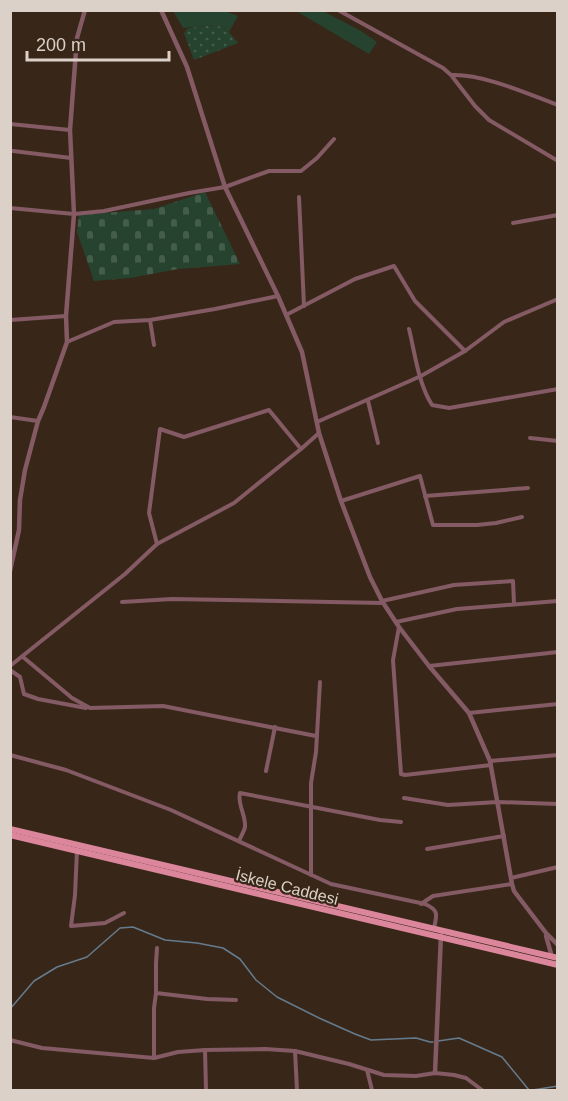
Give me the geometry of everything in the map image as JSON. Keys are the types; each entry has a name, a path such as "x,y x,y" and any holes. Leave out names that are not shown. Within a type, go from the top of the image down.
{"main road":[{"path":"10,830 77,849 555,957"},
{"name":"İskele Caddesi","path":"10,836 77,849 439,932 558,965"}],"street":[{"path":"10,571 19,530 20,500 25,470 38,421 67,342 66,316 74,214 70,130 77,38 85,10"},
{"path":"161,10 187,67 225,187 278,296 302,352 319,433 341,501 370,577 397,625 469,713 491,763 511,881 520,899 558,945"},
{"path":"338,10 433,62 451,75 474,106 489,120 558,161"},
{"path":"451,75 466,75 516,89 558,105"},
{"path":"10,124 70,130"},
{"path":"10,208 74,214 104,211 225,187 269,171 301,171 317,158 334,139"},
{"path":"13,151 71,158"},
{"path":"299,197 304,306"},
{"path":"513,223 558,215"},
{"path":"286,315 355,279 394,266 415,301 465,351"},
{"path":"67,342 114,322 150,320 278,296"},
{"path":"317,422 421,376 465,351 504,322 558,299"},
{"path":"10,320 66,316"},
{"path":"150,320 154,345"},
{"path":"409,329 427,397 432,405 449,408 558,389"},
{"path":"368,401 378,443"},
{"path":"157,544 149,513 160,429 184,437 269,410 301,449"},
{"path":"10,417 38,421"},
{"path":"316,736 163,706 90,708 38,699 24,694 20,677 10,668 125,574 157,544 234,503 319,433"},
{"path":"530,438 558,441"},
{"path":"341,501 420,476 433,525 477,525 522,517"},
{"path":"425,496 528,488"},
{"path":"122,602 172,599 382,602 454,585 513,581 514,604"},
{"path":"397,625 457,609 558,601"},
{"path":"397,625 393,660 401,774 558,755"},
{"path":"429,666 558,652"},
{"path":"23,657 72,698 90,708"},
{"path":"311,875 311,783 316,752 320,682"},
{"path":"469,713 558,704"},
{"path":"266,771 275,727"},
{"path":"10,755 77,774 171,810 331,884 421,903 435,910 439,932 435,1073"},
{"path":"239,841 245,827 240,793 401,822"},
{"path":"404,798 448,805 498,802 558,804"},
{"path":"428,849 504,836"},
{"path":"77,849 71,926 105,923 124,914"},
{"path":"421,903 432,896 511,881 558,867"},
{"path":"546,933 555,957"},
{"path":"154,1058 157,948"},
{"path":"156,993 236,1000"},
{"path":"10,1040 42,1048 154,1058 178,1052 204,1050 295,1051 349,1064 384,1076 416,1076 435,1073 454,1075 466,1078 482,1090"},
{"path":"204,1050 206,1090"},
{"path":"295,1051 297,1090"},
{"path":"367,1070 372,1090"}],"green space":[{"path":"173,11 225,11 238,16 229,32 217,25 183,28"},
{"path":"296,11 323,11 377,42 369,54"},
{"path":"217,25 229,32 238,43 194,60 184,33 188,28"},
{"path":"205,192 240,264 178,269 130,278 94,281 77,232 79,215 154,209"}],"waterway":[{"path":"10,1009 34,981 57,967 87,957 120,928 133,927 165,940 223,948 240,959 256,980 277,997 355,1034 371,1040 416,1038 433,1042"},
{"path":"438,1041 459,1038 502,1057 529,1090"},
{"path":"533,1090 558,1086"}]}
